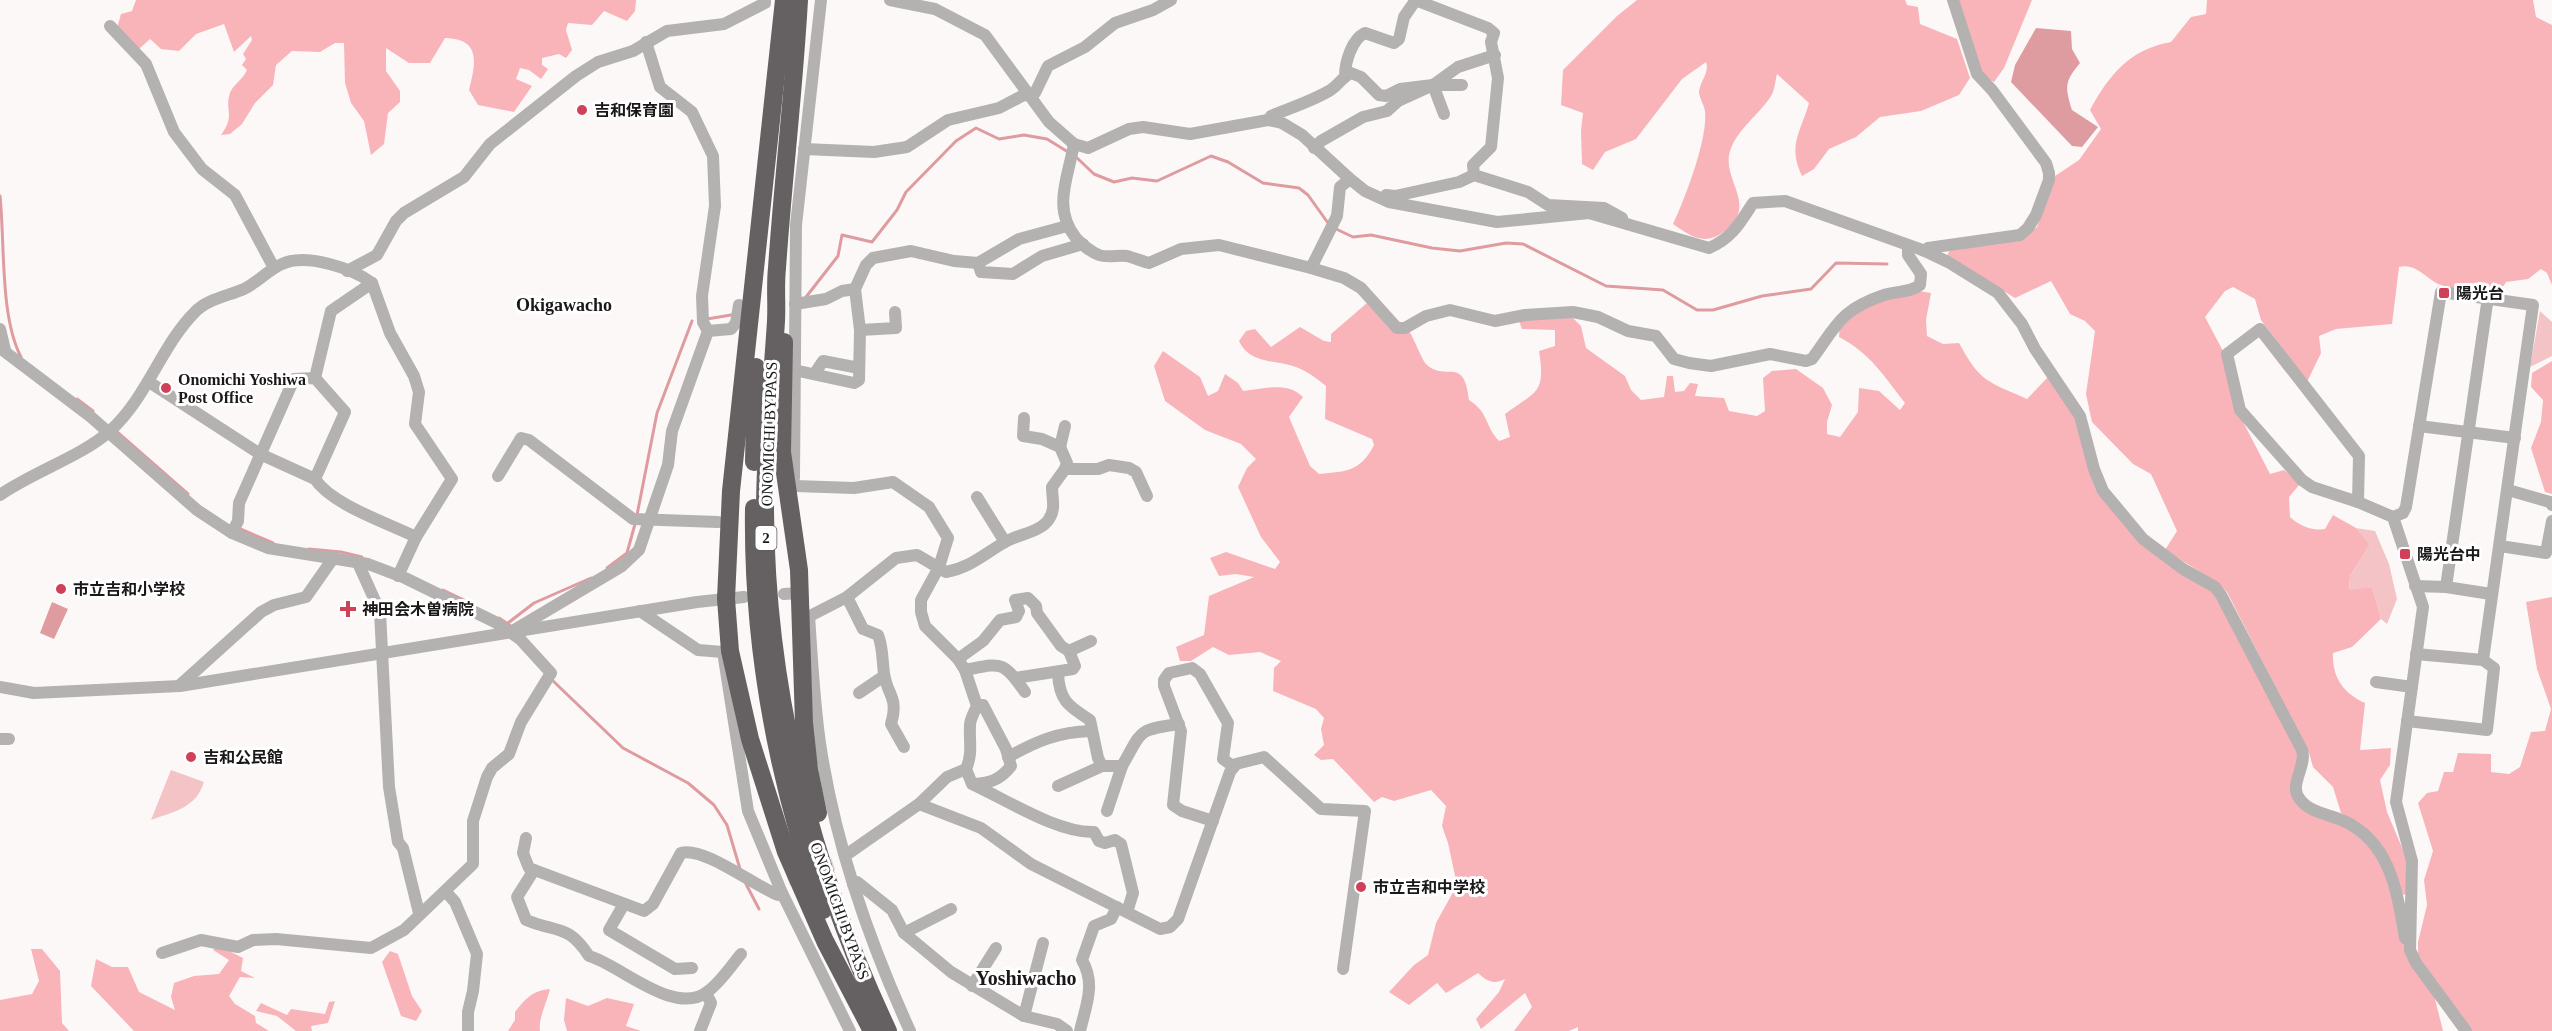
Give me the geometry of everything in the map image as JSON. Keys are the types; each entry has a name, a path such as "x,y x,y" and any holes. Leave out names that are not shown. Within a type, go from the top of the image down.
{"highway":[{"path":"785,0 731,491 735,598 727,652 750,739 786,852 825,941 872,1031"},
{"name":"ONOMICHI BYPASS","path":"785,0 775,156 755,379 753,550 757,607 768,700 790,805 832,935 872,1031"},
{"name":"ONOMICHI BYPASS","path":"799,0 777,270 767,429 765,512 773,637 780,689 803,802 830,887 861,971 888,1031"},
{"path":"786,178 782,452 792,593 805,618 804,723 809,768 819,820 861,971"}],"street":[{"path":"347,271 377,255 396,220 464,177 490,144 576,76 607,59 633,51 667,31 724,24 765,3 765,0"},
{"path":"792,593 805,556 793,466 796,225 821,0"},
{"path":"890,0 935,9 985,35 1049,122 1074,144 1088,148 1129,129 1143,128 1190,134 1268,120 1282,123 1302,135 1350,179 1365,190 1389,202 1497,222 1589,213 1709,248 1725,241 1736,230 1753,203 1785,201 1925,251 1987,286 2010,307 2035,350 2080,416 2094,469 2103,491 2143,539 2183,569 2215,587 2241,630 2302,750 2305,758 2296,787 2298,796 2311,809 2346,821 2373,841 2387,862 2396,891 2405,938 2409,941"},
{"path":"804,149 874,152 907,147 948,120 999,108 1022,96 1035,93 1048,66 1085,47 1115,23 1153,10 1171,0"},
{"path":"1925,251 1928,248 2020,234 2028,228 2036,215 2049,180 2046,164 1992,90 1977,74 1953,0"},
{"path":"1345,76 1345,65 1358,36 1365,33 1394,43 1399,39 1404,17 1415,1 1488,28 1494,33 1491,42 1498,78 1491,147 1473,165 1474,175"},
{"path":"110,26 146,64 174,132 202,169 235,195 274,268"},
{"path":"0,687 44,693 180,686 383,651 510,633 526,627 622,566 639,550 668,465 672,432 708,331 703,322 702,296 715,206 713,156 692,111 660,87 646,42"},
{"path":"1314,148 1321,141 1363,117 1387,111 1398,101 1433,85 1458,67 1495,55"},
{"path":"1268,120 1271,116 1328,92 1351,73 1361,77 1379,95 1386,96 1400,89 1433,85 1462,85"},
{"path":"1433,85 1444,114"},
{"path":"1074,144 1061,199 1067,226 1083,244 1098,255 1126,256 1149,263 1157,261 1165,254 1181,249 1219,246 1311,268 1344,278 1361,288 1397,328 1405,328 1426,316 1450,310 1495,321 1525,315 1573,312 1598,317 1628,331 1656,336 1674,359 1711,366 1770,354 1806,361 1812,359 1840,318 1885,295 1915,289 1920,285 1921,274 1908,255 1908,246"},
{"path":"1389,202 1386,195 1395,196 1459,182 1474,175 1528,192 1548,205 1604,208 1623,218 1627,224"},
{"path":"1311,268 1337,216 1340,187 1350,179"},
{"path":"794,370 815,373 823,361 859,368 860,330 855,289 866,265 873,258 902,251 978,263 1018,239 1067,226"},
{"path":"978,263 981,272 1013,274 1042,256 1083,244"},
{"path":"0,495 25,478 74,454 108,433 127,414 149,382 167,349 193,313 201,306 259,281 284,262 311,259 347,271 372,283 390,333 414,376 419,392 415,424 452,479 416,537 398,576"},
{"path":"315,378 332,311 372,283"},
{"path":"795,304 826,299 842,291 855,289"},
{"path":"2358,502 2359,456 2260,329 2227,354 2240,410 2302,480 2312,487 2358,502 2393,517 2403,513 2406,507 2441,292 2533,305 2483,660"},
{"path":"2446,587 2488,297"},
{"path":"708,331 731,329 736,323 739,304"},
{"path":"860,330 896,328 896,312"},
{"path":"0,329 2,349 108,433 197,510 232,533 268,548 358,562 398,576 478,612 520,639 551,674 521,722 509,754 492,768 487,777 473,821 473,864 404,930 371,948 276,939 253,940 238,947 201,940 162,953"},
{"path":"232,533 238,521 239,503 294,379 315,378"},
{"path":"315,378 345,412 315,479"},
{"path":"149,382 260,454 315,479 319,486 341,501 416,537"},
{"path":"1024,418 1023,436 1042,439 1060,447"},
{"path":"910,1031 877,958 844,859 820,745 805,618 847,597 896,558 917,555 946,572 953,571 985,557 1005,542 1042,527 1049,520 1054,509 1052,487 1067,463 1060,447 1065,426"},
{"path":"2419,426 2515,438"},
{"path":"498,476 521,438 528,440 633,519 718,522"},
{"path":"1065,469 1098,469 1109,465 1129,468 1136,472 1147,496"},
{"path":"795,486 854,488 893,482 929,507 948,538 939,567 923,593 921,612 925,626 962,665 977,706 970,723 972,749 966,769 972,784 1047,822 1082,832 1094,832 1099,841 1105,843 1115,840 1121,844 1133,893 1122,909 1111,919 1094,926 1082,960 1090,974 1090,986 1080,1031"},
{"path":"2508,490 2550,502 2552,505"},
{"path":"977,497 1005,542"},
{"path":"2393,517 2423,607 2396,802 2412,861 2409,941 2416,963 2466,1031"},
{"path":"2500,546 2546,553 2552,521"},
{"path":"180,686 261,612 274,605 306,597 334,557"},
{"path":"358,562 380,612 389,787 398,842 403,849 419,914"},
{"path":"2415,586 2446,587 2491,594"},
{"path":"847,597 863,629 878,635 882,644 884,676 893,694 895,710 891,724 904,747"},
{"path":"526,627 735,598"},
{"path":"962,665 1000,620 1016,617 1019,611 1015,600 1028,598 1036,606 1037,613 1061,646 1069,651 1075,666 1073,669 1058,673 1015,678"},
{"path":"640,611 698,650 727,652 748,811 850,1031"},
{"path":"1069,651 1091,641"},
{"path":"2407,721 2487,730 2494,668 2483,660 2416,654"},
{"path":"962,665 998,664 1015,678 1025,692"},
{"path":"1213,821 1182,811 1173,805 1181,731 1164,680 1169,673 1192,668 1200,674 1228,723 1223,759 1234,767"},
{"path":"1058,673 1059,689 1069,707 1090,720 1091,731 1102,766"},
{"path":"859,693 884,676"},
{"path":"2376,682 2412,687"},
{"path":"972,784 991,783 1004,776 1011,766 983,705 977,706"},
{"path":"1107,811 1122,766 1146,729 1179,724"},
{"path":"1008,757 1043,738 1055,738 1071,732 1091,731"},
{"path":"919,804 981,828 1031,864 1160,929 1170,927 1178,919 1234,767 1236,764 1263,756 1321,809 1365,811 1343,969"},
{"path":"1058,786 1102,766 1122,766"},
{"path":"844,859 919,804 947,777 966,769"},
{"path":"526,838 523,853 529,867 644,911 653,904 681,853 690,850 717,861 756,886 778,895 783,885"},
{"path":"534,870 517,897 526,920 541,926 565,930 579,941 589,956 606,961 616,971 661,994 692,997 706,993 741,954"},
{"path":"853,884 857,882 892,910 904,933 972,986 1024,1016 1057,1024 1066,1031"},
{"path":"446,892 454,902 477,954 468,1012 468,1031"},
{"path":"624,904 609,930 675,969 692,968"},
{"path":"904,933 951,909"},
{"path":"1024,1016 1043,943"},
{"path":"972,986 996,948"},
{"path":"700,1031 711,1003 706,993"}],"shaded area":[{"path":"136,0 636,0 635,11 627,21 604,11 592,25 568,23 566,30 572,50 566,58 559,54 542,58 542,65 548,69 541,79 529,70 520,68 516,79 532,86 514,112 478,105 469,90 474,62 473,54 465,43 457,39 445,38 430,63 409,63 386,48 386,71 400,91 400,102 388,113 384,144 371,155 364,121 351,103 345,83 344,43 335,43 320,52 292,51 276,65 273,85 255,103 242,124 230,134 221,135 228,122 230,93 247,70 242,65 246,59 243,54 252,40 251,36 234,52 224,24 196,34 179,51 161,49 150,39 139,49 116,32 121,14 132,11"},
{"path":"1637,0 1905,0 1907,5 1918,7 1920,24 1957,39 1970,78 1959,95 1921,111 1880,117 1856,137 1829,149 1814,169 1802,176 1796,156 1796,147 1809,103 1777,74 1771,96 1743,129 1730,151 1730,173 1739,203 1738,213 1733,223 1722,233 1709,239 1696,238 1673,224 1689,184 1703,137 1705,111 1699,93 1707,70 1706,62 1682,79 1636,139 1605,152 1593,170 1582,164 1583,113 1561,105 1563,70 1617,16"},
{"path":"1958,0 2032,0 2004,68 1994,82 1983,76"},
{"path":"2207,0 2533,0 2536,17 2552,25 2552,285 2547,273 2541,269 2528,279 2506,282 2499,293 2462,290 2436,283 2411,267 2399,267 2392,324 2336,329 2319,336 2321,353 2307,382 2261,320 2255,299 2233,287 2225,291 2205,317 2224,353 2239,414 2270,474 2284,470 2300,484 2289,497 2290,517 2306,527 2325,529 2333,515 2356,528 2370,544 2350,576 2349,590 2372,587 2381,619 2352,647 2333,653 2333,662 2340,683 2357,699 2365,703 2360,750 2391,748 2390,765 2380,780 2387,812 2406,857 2406,894 2403,895 2388,855 2382,846 2367,830 2341,813 2333,787 2313,767 2309,753 2227,592 2218,583 2165,550 2177,531 2151,474 2133,464 2092,422 2086,394 2095,331 2085,321 2070,314 2051,281 2015,298 1947,256 1951,247 2021,238 2037,227 2055,176 2079,160 2101,129 2090,110 2113,75 2132,57 2157,45 2171,42 2191,17 2206,14"},
{"path":"2036,28 2071,31 2072,49 2080,63 2067,85 2072,110 2098,127 2082,147 2072,146 2011,82 2015,65"},
{"path":"1919,291 1931,293 1926,320 1927,336 1943,344 1959,343 1973,366 1993,384 2027,399 2048,377 2077,418 2084,439 2127,529 2212,590 2298,751 2294,798 2344,825 2377,852 2408,944 2434,995 2443,1031 1578,1031 1578,1027 1569,1031 1514,1031 1532,1007 1525,993 1481,1029 1476,1019 1499,992 1505,979 1497,982 1490,981 1478,973 1446,993 1437,983 1409,1005 1389,992 1414,965 1428,955 1436,923 1457,885 1442,826 1446,806 1431,790 1394,801 1382,797 1374,802 1333,759 1321,760 1314,755 1324,745 1321,729 1324,718 1316,709 1273,691 1274,668 1281,661 1260,652 1229,655 1213,647 1191,661 1180,661 1176,647 1204,635 1209,596 1254,577 1236,574 1219,576 1210,558 1226,552 1275,569 1280,562 1261,537 1238,487 1247,468 1256,459 1241,444 1205,430 1165,401 1154,366 1163,351 1200,377 1208,396 1218,391 1225,374 1238,383 1243,391 1283,388 1297,392 1303,397 1289,417 1310,466 1319,474 1345,471 1358,465 1374,445 1372,439 1325,419 1326,386 1315,377 1293,366 1255,357 1243,348 1239,341 1246,331 1255,329 1271,347 1300,327 1324,341 1331,342 1331,334 1367,303 1394,330 1409,331 1427,365 1434,370 1454,372 1463,378 1469,400 1484,414 1499,441 1510,437 1505,414 1531,395 1539,384 1541,365 1539,351 1555,346 1555,330 1522,329 1519,321 1571,316 1581,326 1586,348 1625,376 1631,390 1641,400 1664,397 1667,376 1673,376 1675,392 1684,391 1690,383 1698,384 1695,396 1724,398 1729,411 1757,416 1765,411 1763,378 1772,371 1796,369 1823,388 1832,405 1827,422 1827,434 1840,437 1858,412 1859,388 1879,391 1900,410 1905,403 1868,358 1839,337 1840,323 1871,303"},
{"path":"2540,311 2552,322 2552,356 2530,367"},
{"path":"2552,361 2552,494 2545,492 2531,448 2541,422 2543,400 2531,387 2532,373"},
{"path":"2356,528 2375,531 2389,564 2397,599 2387,624 2381,619 2372,587 2349,591 2350,576 2370,544"},
{"path":"2552,597 2552,1031 2470,1031 2418,959 2418,942 2427,905 2424,880 2433,851 2418,803 2427,793 2438,791 2444,772 2453,772 2458,753 2491,754 2491,772 2509,774 2520,767 2531,732 2545,731 2551,709 2537,669 2526,602"},
{"path":"52,602 68,609 54,639 40,633"},
{"path":"171,770 204,782 196,798 190,803 151,820"},
{"path":"217,945 243,958 241,971 255,978 240,977 229,996 235,1004 255,1016 256,1023 269,1031 134,1031 91,986 96,959 112,967 128,967 139,992 175,1010 171,997 174,983 194,976 219,974 229,960 213,950"},
{"path":"31,949 42,949 60,971 62,1023 69,1031 0,1031 0,1000 32,994 39,981"},
{"path":"390,951 398,954 412,996 422,1011 416,1021 401,1016 382,962"},
{"path":"550,989 541,1016 540,1031 508,1031 515,1020 515,1012 526,999 534,993"},
{"path":"566,998 588,1006 607,998 634,1004 626,1026 641,1031 567,1031 564,1020"},
{"path":"335,1001 328,1023 311,1026 312,1031 296,1031 277,1016 256,1011 261,1003 287,1015 291,1009 325,1014 329,1002"}],"waterway":[{"path":"806,297 838,256 842,235 872,242 897,210 906,192 956,141 976,128 999,139 1024,135 1047,139 1068,152"},
{"path":"1075,156 1094,174 1114,182 1132,178 1157,181 1211,156 1228,162 1263,183 1299,188 1308,195 1328,223"},
{"path":"0,196 6,301 14,341 21,357"},
{"path":"1334,228 1353,237 1371,235 1432,248 1460,251 1506,243 1523,244 1606,286 1663,290 1697,310 1713,310 1762,296 1811,289 1836,263 1887,264"},
{"path":"707,319 731,315"},
{"path":"637,515 657,413 692,321"},
{"path":"77,399 93,411"},
{"path":"116,431 188,494"},
{"path":"607,568 627,553 635,524"},
{"path":"238,528 273,543"},
{"path":"309,549 341,552 362,557"},
{"path":"508,623 534,603 591,578"},
{"path":"443,590 466,601"},
{"path":"499,618 511,626"},
{"path":"551,679 623,748 688,783 714,805 727,825 740,869"},
{"path":"746,884 759,909"}],"tunnel":[{"path":"788,880 839,862"}],"place":[{"name":"吉和保育園","path":"582,110"},
{"name":"陽光台","path":"2444,293"},
{"name":"Onomichi Yoshiwa Post Office","path":"166,388"},
{"name":"陽光台中","path":"2405,554"},
{"name":"市立吉和小学校","path":"61,589"},
{"name":"神田会木曽病院","path":"348,609"},
{"name":"吉和公民館","path":"191,757"},
{"name":"市立吉和中学校","path":"1361,887"}],"district":[{"name":"Okigawacho","path":"564,305"},
{"name":"Yoshiwacho","path":"1026,978"}]}
